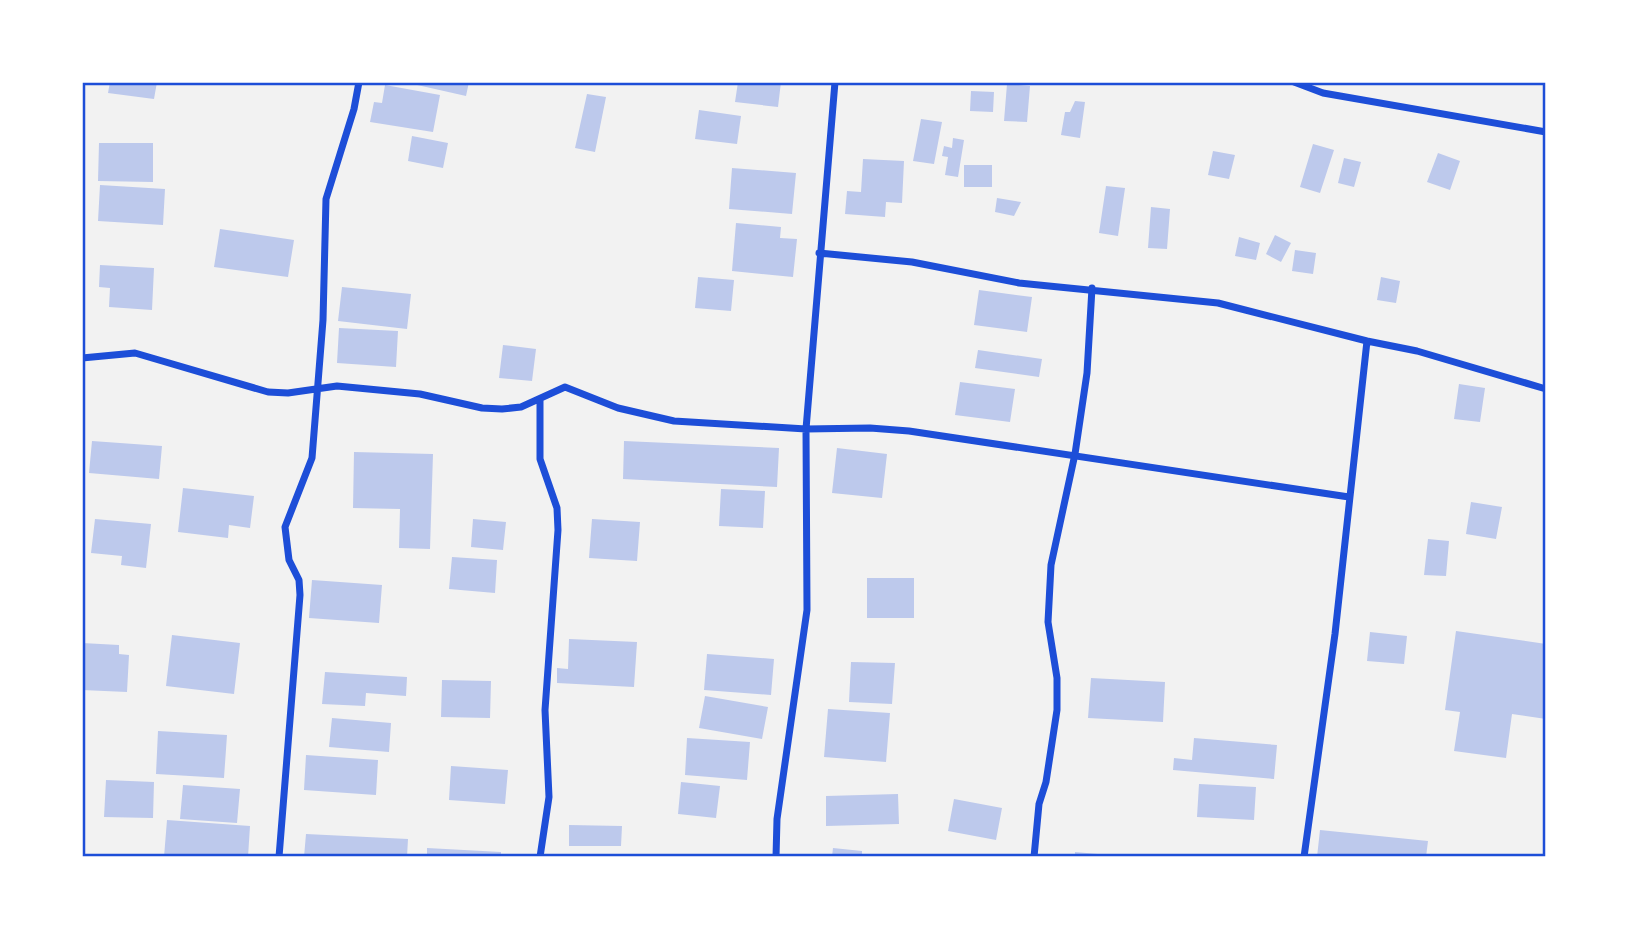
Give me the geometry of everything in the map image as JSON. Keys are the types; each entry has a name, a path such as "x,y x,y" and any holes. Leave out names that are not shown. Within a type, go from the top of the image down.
{"street":[{"path":"279,857 300,595 299,580 289,559 285,527 312,458 327,246 326,199 354,109 359,82"},
{"path":"776,857 778,819 807,610 806,429 835,82"},
{"path":"1294,82 1324,93 1546,132"},
{"path":"819,253 912,262 1019,283 1092,288 1152,298 1218,303 1417,351 1546,389"},
{"path":"1034,857 1039,804 1046,782 1057,710 1057,678 1048,622 1051,565 1075,454 1087,373 1092,288"},
{"path":"1304,857 1335,634 1367,341"},
{"path":"82,358 135,353 251,389 288,393 337,386 421,394 482,408 521,407 565,387 618,408 674,421 806,429 870,428 909,431 1349,497"},
{"path":"540,400 540,458 557,508 558,530 545,710 549,796 540,857"}],"building":[{"path":"110,82 157,82 154,99 108,93"},
{"path":"404,82 469,82 466,96"},
{"path":"738,82 781,82 778,107 735,102"},
{"path":"1007,84 1030,86 1027,122 1004,121"},
{"path":"385,85 440,95 433,132 370,122 374,102 382,103"},
{"path":"971,91 994,92 993,112 970,111"},
{"path":"587,94 606,97 595,152 575,148"},
{"path":"1075,101 1085,102 1080,138 1061,135 1065,112 1070,112"},
{"path":"699,110 741,116 737,144 695,139"},
{"path":"921,119 942,122 934,164 913,161"},
{"path":"412,136 448,143 443,168 408,161"},
{"path":"953,138 964,140 958,177 945,175 948,157 942,156 944,146 952,148"},
{"path":"99,143 153,143 153,182 98,181"},
{"path":"1313,144 1334,150 1320,193 1300,187"},
{"path":"1213,151 1235,155 1229,179 1208,175"},
{"path":"1438,153 1460,161 1450,190 1427,182"},
{"path":"1344,158 1361,162 1354,187 1338,183"},
{"path":"863,159 904,161 902,203 886,202 885,217 845,214 847,191 861,192"},
{"path":"964,165 992,165 992,187 964,187"},
{"path":"732,168 796,173 792,214 729,209"},
{"path":"100,185 165,189 163,225 98,221"},
{"path":"1106,186 1125,188 1118,236 1099,233"},
{"path":"997,198 1021,202 1014,216 995,212"},
{"path":"1151,207 1170,209 1167,249 1148,248"},
{"path":"736,223 781,227 780,238 797,239 793,277 732,271"},
{"path":"220,229 294,240 288,277 214,267"},
{"path":"1275,235 1291,243 1281,262 1266,254"},
{"path":"1239,237 1260,243 1256,260 1235,256"},
{"path":"1295,250 1316,253 1313,274 1292,271"},
{"path":"100,265 154,268 152,310 109,307 110,288 99,287"},
{"path":"698,277 734,280 731,311 695,308"},
{"path":"1381,277 1400,281 1396,303 1377,300"},
{"path":"342,287 411,294 407,329 338,321"},
{"path":"979,290 1032,297 1027,332 974,325"},
{"path":"339,328 398,331 396,367 337,363"},
{"path":"503,345 536,349 532,381 499,378"},
{"path":"978,350 1042,359 1039,377 975,368"},
{"path":"960,382 1015,389 1010,422 955,415"},
{"path":"1459,384 1485,388 1480,422 1454,419"},
{"path":"92,441 162,446 159,479 89,473"},
{"path":"624,441 779,448 777,487 623,479"},
{"path":"837,448 887,454 882,498 832,493"},
{"path":"354,452 433,454 430,549 399,548 400,509 353,508"},
{"path":"183,488 254,496 250,528 229,525 228,538 178,532"},
{"path":"721,489 765,491 763,528 719,526"},
{"path":"1471,502 1502,507 1496,539 1466,534"},
{"path":"95,519 151,524 146,568 121,565 122,556 91,553"},
{"path":"473,519 506,522 503,550 471,547"},
{"path":"592,519 640,522 637,561 589,558"},
{"path":"1428,539 1449,541 1446,576 1424,575"},
{"path":"452,557 497,560 495,593 449,589"},
{"path":"867,578 914,578 914,618 867,618"},
{"path":"312,580 382,585 379,623 309,618"},
{"path":"1456,631 1546,644 1546,719 1512,714 1506,758 1454,751 1460,712 1445,710"},
{"path":"1370,632 1407,636 1404,664 1367,661"},
{"path":"172,635 240,643 234,694 166,686"},
{"path":"569,639 637,642 634,687 557,683 557,668 568,669"},
{"path":"82,643 119,645 119,654 129,655 127,692 82,690"},
{"path":"707,654 774,659 771,695 704,690"},
{"path":"851,662 895,663 892,704 849,702"},
{"path":"325,672 407,677 406,696 366,693 365,706 322,704"},
{"path":"1091,678 1165,682 1163,722 1088,718"},
{"path":"442,680 491,681 490,718 441,717"},
{"path":"705,696 768,707 762,739 699,728"},
{"path":"828,709 890,713 886,762 824,757"},
{"path":"332,718 391,723 389,752 329,747"},
{"path":"158,731 227,735 224,778 156,774"},
{"path":"687,738 750,742 747,780 685,775"},
{"path":"1194,738 1277,745 1274,779 1173,770 1174,758 1192,760"},
{"path":"306,755 378,760 376,795 304,790"},
{"path":"451,766 508,770 505,804 449,800"},
{"path":"106,780 154,782 153,818 104,817"},
{"path":"681,782 720,786 716,818 678,814"},
{"path":"1199,784 1256,787 1254,820 1197,817"},
{"path":"183,785 240,789 237,823 180,819"},
{"path":"898,794 899,824 826,826 826,796"},
{"path":"954,799 1002,808 996,840 948,831"},
{"path":"167,820 250,826 248,857 164,857"},
{"path":"569,825 622,826 621,846 569,846"},
{"path":"1320,830 1428,841 1426,857 1317,857"},
{"path":"306,834 408,839 407,857 304,857"},
{"path":"427,848 501,852 501,857 427,857"},
{"path":"833,848 862,851 862,857 832,857"},
{"path":"1075,852 1109,855 1109,857 1075,857"}]}
